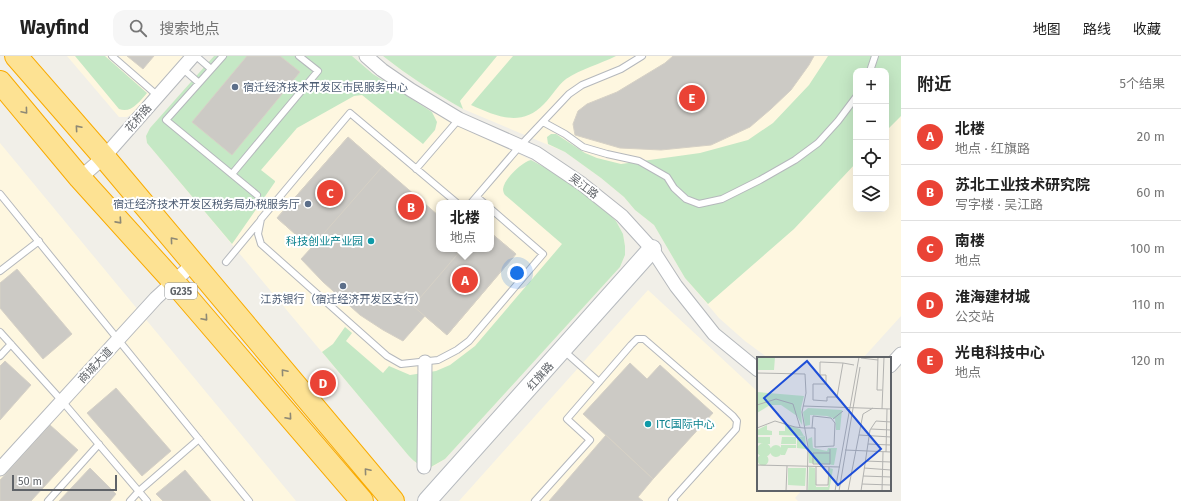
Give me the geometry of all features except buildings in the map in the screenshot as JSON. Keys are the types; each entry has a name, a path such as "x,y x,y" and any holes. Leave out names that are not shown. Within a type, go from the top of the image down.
{"highway":[{"name":"G235","path":"16,56 104,157 392,501"},
{"name":"G235","path":"0,82 80,178 173,281 362,501"}],"street":[{"name":"花桥路","path":"80,178 104,157 193,56"},
{"name":"吴江路","path":"366,56 382,70 411,90 459,119 536,154 582,184 622,216 652,249 676,286 714,334 757,369"},
{"name":"红旗路","path":"427,501 652,249"},
{"name":"商城大道","path":"0,469 173,281 193,264"},
{"path":"891,365 901,354"},
{"path":"424,467 425,362"}],"lane":[{"path":"112,56 158,96"},
{"path":"196,56 211,69"},
{"path":"223,56 166,120 257,195"},
{"path":"232,174 318,71 299,56"},
{"path":"474,200 519,147 569,94 582,85 621,69 642,56"},
{"path":"871,68 875,56"},
{"path":"182,68 199,83"},
{"path":"543,122 565,134 583,147 639,161 667,177 674,188 686,200 699,204 722,199 795,160 818,142 838,121 853,101"},
{"path":"226,262 350,113 453,200"},
{"path":"416,169 459,119"},
{"path":"0,194 249,501"},
{"path":"477,197 480,200"},
{"path":"261,219 258,234 262,244 387,356 401,364 438,360 457,350 469,341 544,254 494,212"},
{"path":"0,271 39,241"},
{"path":"0,332 62,401 147,501"},
{"path":"535,501 590,440 567,419 637,339 644,339 737,421 736,429 672,500 674,501"},
{"path":"0,356 11,344"},
{"path":"563,350 599,382"},
{"path":"130,501 138,491 199,440"},
{"path":"48,501 99,444"}],"shaded area":[{"path":"67,56 186,56 138,110 127,117 119,117"},
{"path":"214,56 352,56 373,74 432,112 555,173 603,208 616,221 623,234 625,255 620,267 445,459 431,467 416,463 408,455 147,143 146,136 150,128"},
{"path":"383,56 901,56 901,316 864,357 767,357 745,341 719,318 685,278 654,225 635,210 624,197 601,178 565,152 463,109 432,91"},
{"path":"0,143 296,501 0,501"},
{"path":"648,290 757,391 757,491 801,491 795,498 798,501 459,501"}],"green space":[{"path":"75,56 105,56 147,93 135,106 127,110 119,109"},
{"path":"214,56 352,56 373,74 432,112 437,122 435,130 423,144 362,95 354,96 297,128 261,170 275,182 232,244 147,143 146,136 150,128"},
{"path":"383,56 497,56 460,101 463,109 422,84"},
{"path":"513,56 616,56 578,72 566,79 544,104 526,116 508,118 490,113 471,105"},
{"path":"828,56 901,56 901,116 889,128 889,68 853,68 853,166 794,229 708,304 685,278 654,225 635,210 624,197 601,178 565,152 548,144 547,137 551,134 556,134 585,153 597,158 621,164 700,153 748,140 773,123 809,85"},
{"path":"531,160 555,173 603,208 616,221 623,234 625,255 620,267 445,459 431,467 421,465 408,455 322,352 333,344 345,327 352,333 346,341 383,373 389,366 410,375 436,371 450,365 475,346 562,244 505,195 503,189 504,185 510,176 523,164"}],"place":[{"name":"宿迁经济技术开发区市民服务中心","path":"235,87"},
{"name":"光电科技中心","path":"692,98"},
{"name":"南楼","path":"330,193"},
{"name":"宿迁经济技术开发区税务局办税服务厅","path":"308,204"},
{"name":"苏北工业技术研究院","path":"411,207"},
{"name":"科技创业产业园","path":"371,241"},
{"name":"北楼","path":"465,280"},
{"name":"江苏银行（宿迁经济开发区支行）","path":"343,286"},
{"name":"淮海建材城","path":"323,383"},
{"name":"ITC国际中心","path":"648,424"}]}
